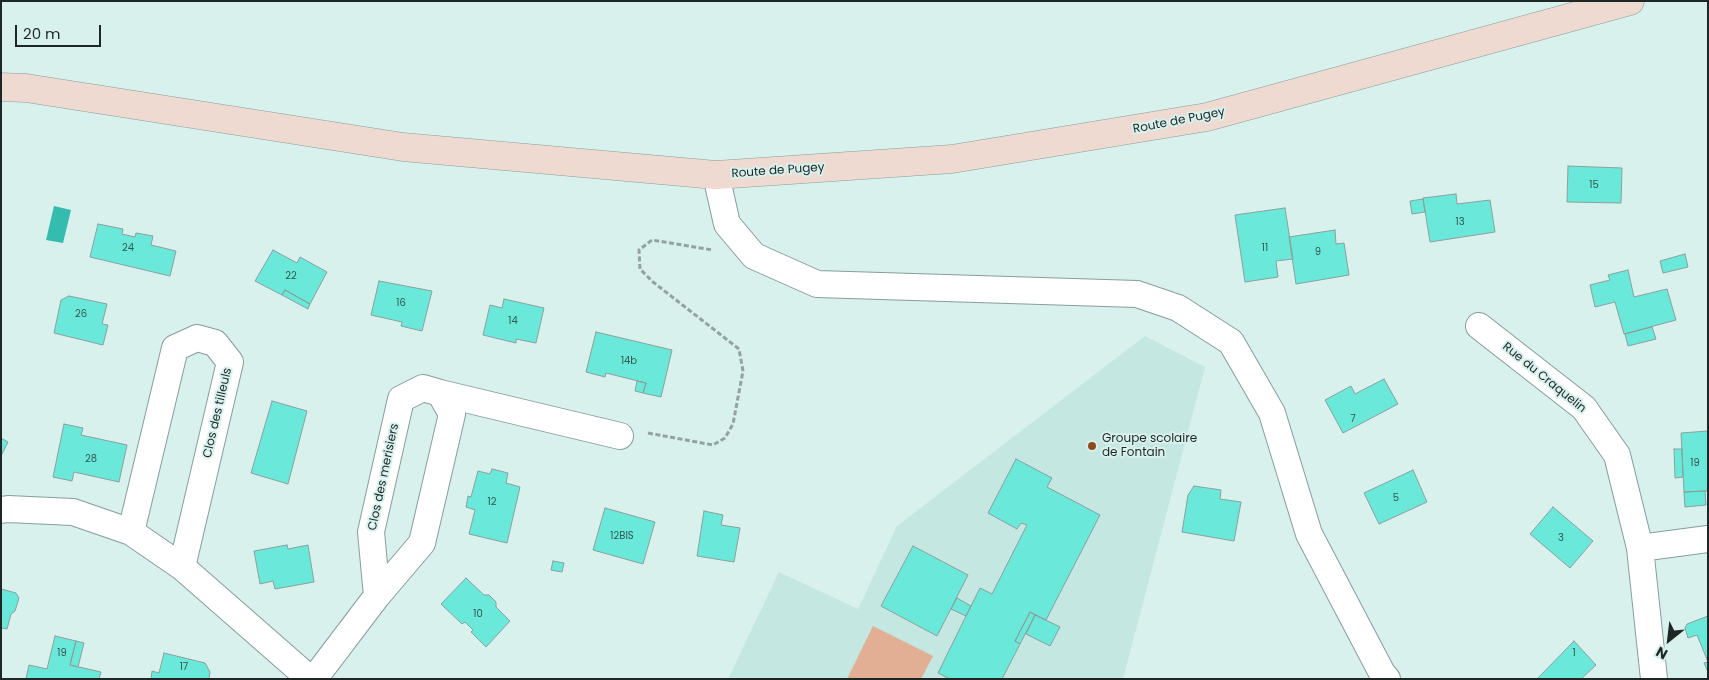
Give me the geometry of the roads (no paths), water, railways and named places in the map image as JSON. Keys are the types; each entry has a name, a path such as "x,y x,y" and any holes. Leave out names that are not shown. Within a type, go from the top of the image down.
{"main road":[{"name":"Route de Pugey","path":"1,87 35,90 403,147 716,175 952,159 1207,118 1630,1"}],"street":[{"path":"716,175 727,224 754,256 818,284 1137,294 1178,308 1231,342 1272,413 1309,534 1382,673 1388,679"},
{"name":"Rue du Craquelin","path":"1479,326 1584,408 1617,455 1640,548 1654,679"},
{"name":"Clos des tilleuls","path":"131,532 175,348 197,338 215,343 230,362 182,567"},
{"name":"Clos des merisiers","path":"377,596 371,532 401,399 423,388 620,436"},
{"path":"314,679 377,596 422,543 452,414 440,393"},
{"path":"1,510 73,512 131,532 182,567 310,679"},
{"path":"1640,548 1708,539"}],"water":[{"path":"54,206 71,210 63,243 46,240"}],"place":[{"name":"Groupe scolaire de Fontain","path":"1092,446"}]}
